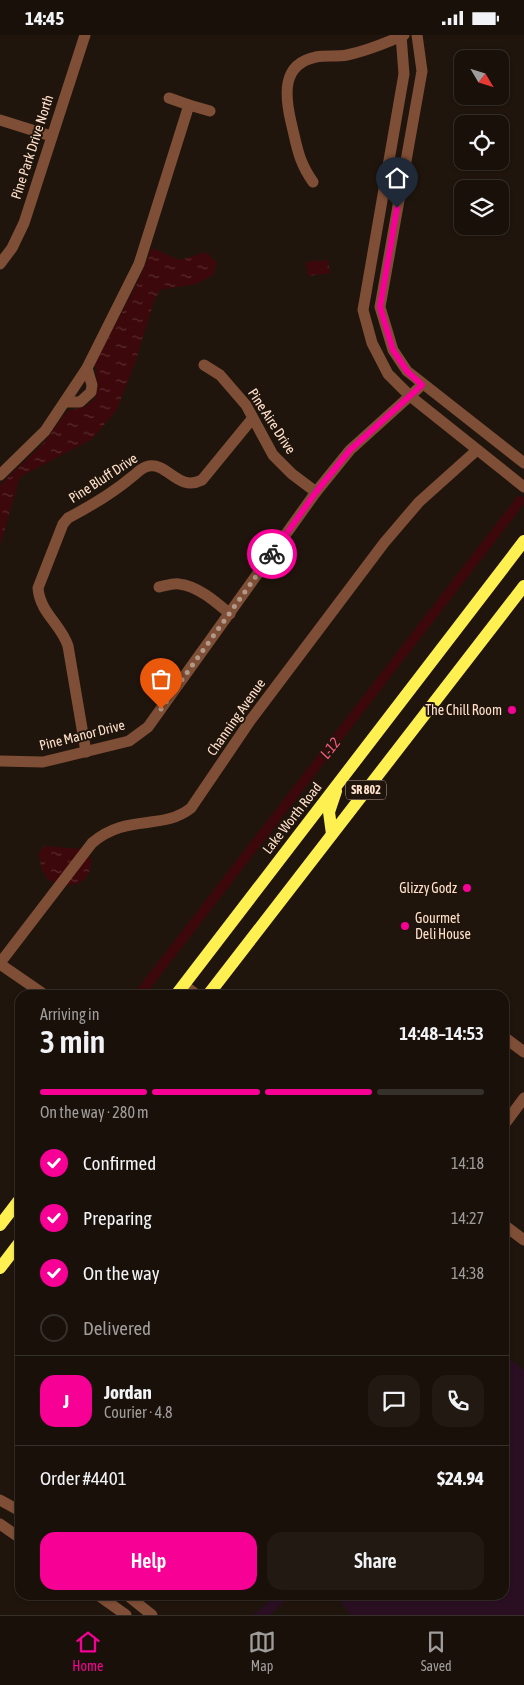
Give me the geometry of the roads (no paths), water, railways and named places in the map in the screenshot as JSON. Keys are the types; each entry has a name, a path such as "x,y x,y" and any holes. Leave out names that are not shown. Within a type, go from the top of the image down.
{"main road":[{"name":"Lake Worth Road","path":"180,990 524,541"},
{"name":"SR 802","path":"212,990 524,586"},
{"path":"332,834 329,812 340,781"},
{"path":"0,1225 15,1206"},
{"path":"0,1268 15,1248"}],"street":[{"name":"Pine Park Drive North","path":"0,264 20,232 85,35"},
{"path":"313,182 302,167 286,103 286,89 291,75 300,64 316,57 352,54 402,35 404,74 363,310 372,343 388,375 410,396 524,487"},
{"path":"417,35 422,71 380,307 393,350 407,371 422,385 524,463"},
{"path":"169,98 210,111"},
{"path":"0,475 45,431 87,368 139,264 190,105"},
{"path":"0,120 51,137"},
{"name":"Pine Aire Drive","path":"204,365 220,375 246,405 273,455 292,474 316,492"},
{"path":"65,402 80,401 91,392 92,385 87,368"},
{"name":"Pine Manor Drive","path":"0,761 43,762 129,741 148,727 316,492 350,450 422,385"},
{"name":"Pine Bluff Drive","path":"86,752 68,646 62,633 43,609 38,595 38,589 63,524 68,518 116,490 142,468 148,466 155,466 183,482 196,483 202,480 252,419"},
{"name":"Channing Avenue","path":"0,963 92,843 104,832 122,825 169,819 183,815 192,808 250,721 384,543 418,502 477,450"},
{"path":"159,587 178,583 196,590 213,600 230,614"},
{"path":"0,963 38,990"},
{"path":"509,1041 524,1052"},
{"path":"509,1118 524,1098"},
{"path":"509,1229 524,1240"},
{"path":"0,1500 15,1508"},
{"path":"0,1524 15,1534"},
{"path":"105,1600 126,1615"},
{"path":"133,1600 152,1615"}],"water":[{"path":"152,248 180,260 206,252 217,263 213,275 196,284 160,290 154,301 135,363 116,411 92,439 20,477 0,545 0,485 44,443 67,411 86,406 94,400 98,387 95,363 138,282"},
{"path":"328,260 330,273 308,276 306,262"},
{"path":"44,846 82,849 92,860 89,873 82,881 73,885 60,884 49,880 43,872 38,854"}],"waterway":[{"name":"L-12","path":"143,990 520,501"}],"place":[{"name":"The Chill Room","path":"512,710"},
{"name":"Glizzy Godz","path":"467,888"},
{"name":"Gourmet Deli House","path":"405,926"}]}
